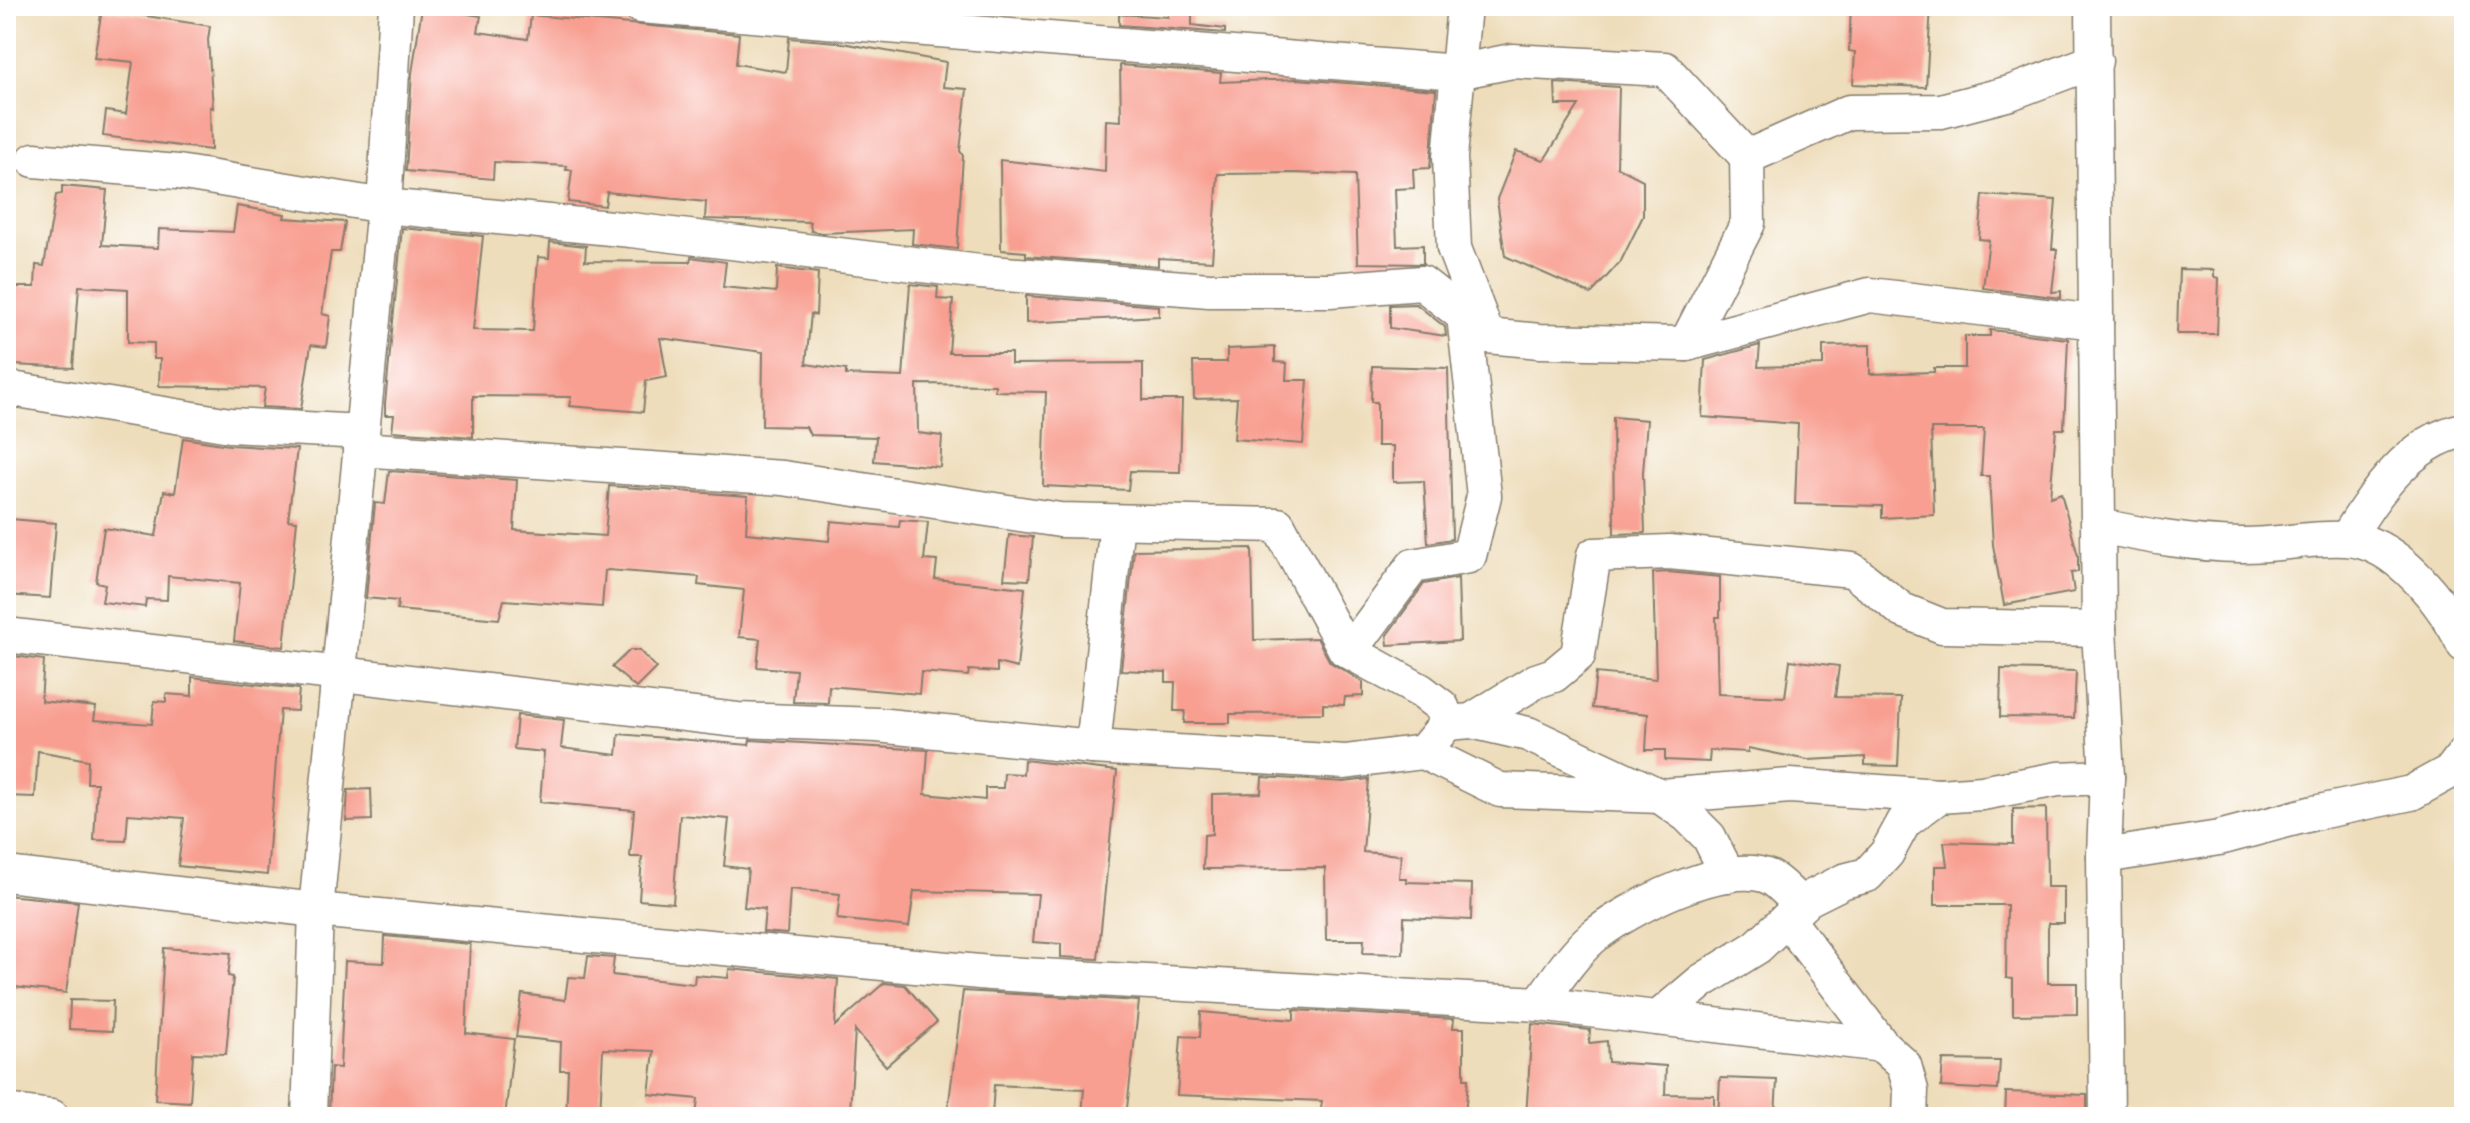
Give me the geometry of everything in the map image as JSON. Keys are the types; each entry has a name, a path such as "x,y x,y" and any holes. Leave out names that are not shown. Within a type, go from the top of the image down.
{"street":[{"path":"309,1117 316,910 384,206 396,6"},
{"path":"640,6 1457,72 1512,61 1665,69 1747,157 1748,223 1686,344"},
{"path":"1345,649 1363,634 1413,566 1469,556 1484,496 1476,326 1454,248 1450,157 1464,6"},
{"path":"2093,6 2099,629 2107,777 2104,856 2107,1117"},
{"path":"1747,157 1849,112 1941,111 2010,93 2095,61"},
{"path":"34,160 178,172 384,206 631,230 980,272 1193,289 1330,290 1422,283 1476,326 1540,341 1686,344 1870,295 2096,322"},
{"path":"6,388 230,425 361,440 783,478 1060,520 1278,525 1345,649 1421,691 1459,722 1528,734 1660,796 1687,815 1709,837 1728,875"},
{"path":"2347,538 2380,487 2443,434 2464,430"},
{"path":"1093,747 1117,522"},
{"path":"2100,526 2182,543 2245,545 2347,538 2379,549 2415,575 2460,621"},
{"path":"6,635 737,720 877,725 1093,747 1345,762 1423,752 1459,722 1536,681 1554,675 1578,655 1594,555 1669,552 1852,570 1902,610 1942,626 2099,629"},
{"path":"1423,752 1500,790 1660,796 1790,786 1939,796 1982,793 2058,779 2107,777"},
{"path":"2104,856 2219,838 2314,813 2411,793 2451,771 2464,754"},
{"path":"1658,1018 1702,981 1757,947 1794,912 1844,881 1867,875 1887,853 1904,822 1939,796"},
{"path":"1539,1004 1592,938 1634,909 1728,875 1742,872 1770,877 1882,1045 1904,1065 1911,1090 1910,1117"},
{"path":"6,874 316,910 990,973 1539,1004 1882,1045"},
{"path":"6,1111 52,1117"}],"building":[{"path":"1168,6 1192,6 1192,25 1225,29 1225,33 1119,25 1119,14 1168,17"},
{"path":"1851,6 1931,6 1926,87 1853,84 1855,52 1849,51"},
{"path":"422,7 481,16 478,32 528,39 531,15 739,34 736,64 786,72 789,38 837,42 946,62 943,87 967,89 960,151 963,156 957,249 912,244 913,229 822,233 811,231 810,222 705,219 706,202 607,192 605,206 568,202 572,170 566,170 567,166 494,162 493,179 406,171 412,73"},
{"path":"102,9 210,26 211,150 103,136 106,111 126,114 133,62 94,58"},
{"path":"1120,65 1221,73 1220,82 1297,79 1436,90 1430,168 1413,169 1414,188 1395,189 1397,246 1423,245 1423,264 1358,263 1355,175 1218,174 1212,261 1158,258 1158,266 1026,256 1026,252 1001,250 1000,160 1105,172 1106,120 1121,121"},
{"path":"1555,83 1619,87 1617,167 1643,180 1643,216 1621,261 1591,294 1505,256 1497,199 1516,151 1544,160 1579,105 1556,105"},
{"path":"62,186 107,190 102,245 158,248 159,229 233,232 237,206 285,214 284,218 345,222 340,252 331,252 322,314 330,316 326,347 311,345 301,409 262,407 265,388 159,386 160,359 154,359 154,343 128,342 128,289 79,286 73,368 14,365 15,359 6,358 6,287 35,287 36,265 44,266 56,195 62,194"},
{"path":"1983,195 2056,200 2052,249 2057,249 2052,292 2061,291 2061,298 1983,288 1989,240 1979,239"},
{"path":"402,228 483,236 473,330 533,331 538,257 549,258 550,242 586,246 585,261 690,262 691,257 726,262 723,287 776,292 777,268 818,273 816,315 811,314 806,364 846,370 846,375 903,377 910,284 938,287 937,299 953,300 949,353 1011,353 1011,364 1143,363 1143,400 1182,400 1180,472 1130,471 1128,490 1043,486 1046,392 995,391 995,385 917,384 918,433 942,436 940,467 874,461 876,437 810,435 806,427 762,426 763,352 660,338 667,377 646,381 643,412 569,406 571,397 473,396 473,437 392,431 394,415 385,415 385,404"},
{"path":"2179,269 2214,270 2214,277 2219,278 2217,334 2177,334"},
{"path":"1026,296 1159,306 1159,316 1026,323"},
{"path":"1416,304 1445,327 1446,336 1390,328 1390,305"},
{"path":"1990,330 2068,339 2064,429 2056,429 2050,497 2061,493 2078,556 2078,572 2071,573 2074,592 2004,605 1993,545 1989,476 1981,476 1984,429 1931,429 1934,515 1882,518 1882,506 1795,504 1798,424 1702,417 1705,360 1760,345 1758,367 1823,365 1823,346 1870,345 1870,374 1934,372 1934,368 1965,368 1965,336 1990,336"},
{"path":"1275,347 1275,362 1287,363 1286,380 1308,380 1303,444 1234,439 1237,398 1194,399 1193,362 1227,362 1227,349"},
{"path":"1372,366 1448,368 1452,539 1428,543 1424,481 1393,482 1393,446 1377,446 1377,402 1371,402"},
{"path":"1613,417 1647,420 1643,473 1645,533 1614,534"},
{"path":"183,438 229,445 297,449 288,520 297,521 284,647 234,641 240,583 168,576 167,600 146,599 145,607 102,602 105,584 96,582 104,528 156,536 164,491 175,493"},
{"path":"389,471 517,480 514,530 605,536 609,486 748,496 746,533 829,541 831,521 899,527 900,520 928,522 924,560 937,561 935,579 1025,588 1017,668 997,663 997,672 969,670 968,676 921,672 919,694 829,686 828,703 793,702 796,670 757,667 760,639 739,637 744,590 698,585 699,577 608,570 605,571 602,607 504,600 499,619 397,610 398,601 366,598 375,503 385,504"},
{"path":"11,519 56,523 50,598 6,595"},
{"path":"1009,535 1033,537 1029,580 1004,579"},
{"path":"1252,548 1254,640 1317,638 1330,662 1363,682 1363,696 1345,697 1344,705 1323,704 1323,713 1230,714 1230,723 1184,723 1185,711 1174,711 1175,682 1166,682 1166,672 1121,670 1134,550"},
{"path":"1653,573 1720,577 1720,617 1716,617 1718,694 1785,697 1790,660 1839,666 1835,697 1901,698 1898,766 1865,765 1865,757 1808,760 1748,748 1748,752 1710,750 1709,762 1665,760 1665,750 1646,750 1648,714 1592,708 1596,673 1656,679"},
{"path":"1458,578 1460,641 1388,645 1387,635 1424,584"},
{"path":"630,650 639,650 656,668 636,688 612,667"},
{"path":"6,655 44,660 41,701 96,707 94,720 152,724 154,701 166,702 166,694 192,696 192,677 299,689 297,711 280,710 267,875 178,866 184,818 128,814 126,841 94,840 97,783 87,783 88,760 38,751 35,797 6,796"},
{"path":"2001,669 2076,671 2074,718 2000,717"},
{"path":"517,715 564,720 561,748 617,755 619,734 749,745 750,740 928,750 925,794 985,800 985,788 1003,788 1004,773 1023,774 1024,760 1117,771 1098,959 1061,957 1061,944 1033,942 1038,894 914,891 909,927 837,919 840,894 790,889 787,934 763,932 765,909 744,907 748,869 724,866 729,819 680,815 673,903 639,900 642,857 630,857 634,810 540,802 544,752 514,749"},
{"path":"1262,777 1344,782 1369,779 1363,852 1401,855 1399,878 1406,878 1406,882 1472,884 1471,920 1404,917 1403,954 1363,953 1364,940 1326,940 1325,868 1203,869 1204,835 1212,834 1212,794 1261,793"},
{"path":"371,789 372,820 346,821 348,790"},
{"path":"2046,808 2047,887 2064,887 2064,923 2048,923 2048,983 2077,983 2077,1014 2013,1015 2013,979 2006,978 2007,905 1935,905 1935,866 1947,866 1944,842 2013,844 2013,809"},
{"path":"6,895 78,902 66,993 6,986"},
{"path":"385,936 470,944 466,1033 514,1039 505,1117 329,1117 331,1067 340,1068 345,961 384,963"},
{"path":"164,948 231,953 228,976 233,977 226,1054 193,1053 190,1102 155,1100"},
{"path":"588,956 614,958 612,975 694,984 695,975 728,978 729,969 838,979 835,1026 884,983 905,985 937,1022 886,1066 855,1030 850,1112 820,1110 819,1117 696,1117 698,1099 649,1094 654,1051 603,1049 600,1117 566,1117 568,1070 560,1070 561,1042 516,1037 522,994 565,1000 568,977 585,978"},
{"path":"963,991 1139,1001 1126,1117 1082,1117 1084,1089 994,1085 992,1117 947,1117"},
{"path":"70,1000 113,1001 112,1031 69,1029"},
{"path":"1294,1010 1454,1019 1453,1028 1464,1028 1464,1079 1468,1079 1465,1117 1320,1117 1322,1101 1177,1095 1181,1036 1200,1037 1201,1012 1294,1020"},
{"path":"1532,1024 1590,1030 1589,1043 1607,1041 1608,1062 1666,1066 1665,1094 1714,1095 1714,1117 1526,1117"},
{"path":"1943,1060 2000,1061 1998,1090 1941,1087"},
{"path":"1720,1078 1777,1080 1775,1117 1718,1117"},
{"path":"2006,1092 2087,1095 2087,1117 2005,1117"}]}
